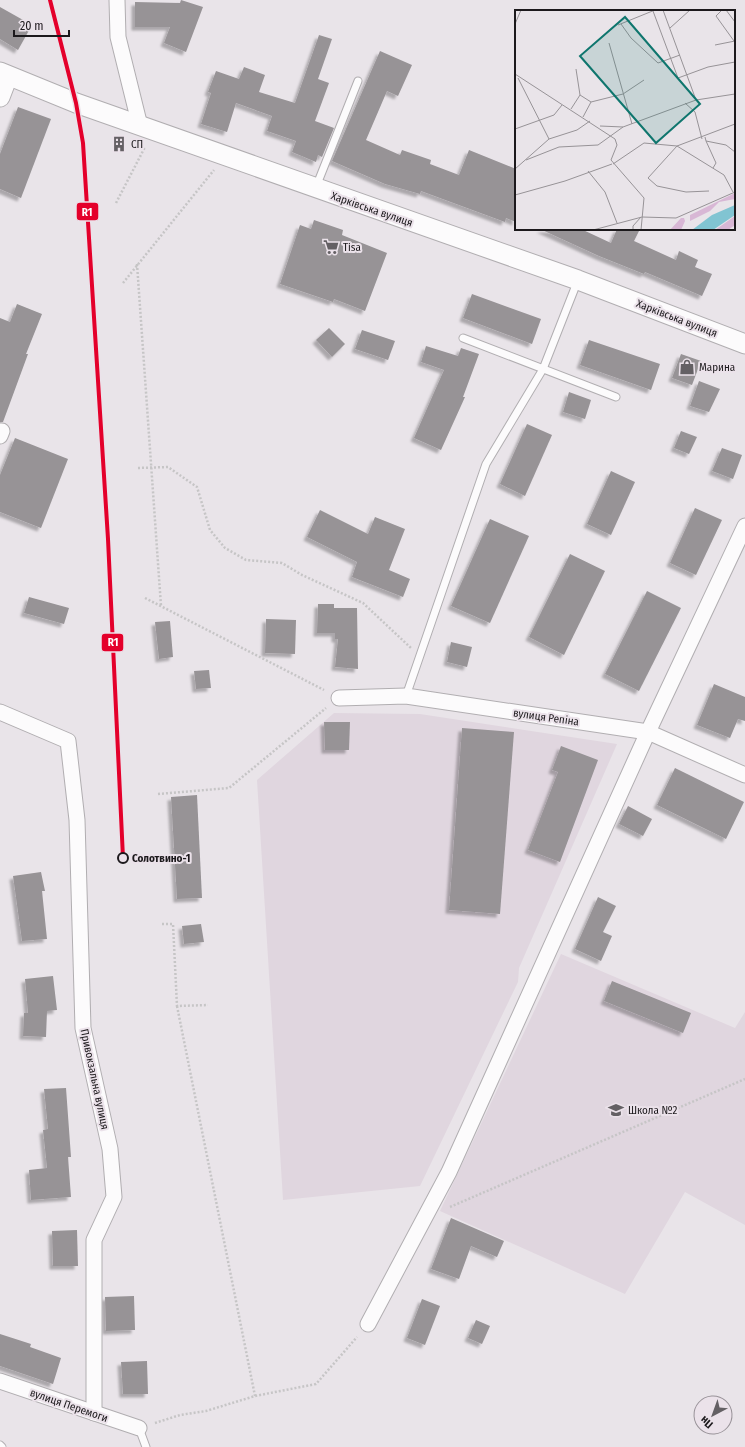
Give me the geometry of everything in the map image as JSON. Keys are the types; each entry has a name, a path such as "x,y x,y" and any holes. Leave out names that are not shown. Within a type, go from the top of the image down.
{"street":[{"path":"117,0 118,37 140,126"},
{"path":"0,96 4,74"},
{"name":"Харківська вулиця","path":"4,74 225,157 578,280 745,344"},
{"path":"0,431 2,432 0,436"},
{"path":"368,1324 449,1172 648,732 745,526"},
{"name":"вулиця Репіна","path":"339,698 406,696 648,732 745,776"},
{"name":"Привокзальна вулиця","path":"0,712 68,741 77,820 83,1028 110,1149 114,1197 94,1240 94,1413"},
{"name":"вулиця Перемоги","path":"0,1381 139,1428"}],"lane":[{"path":"316,189 358,81"},
{"path":"406,696 486,464 543,369 578,280"},
{"path":"463,338 616,397"},
{"path":"139,1428 146,1447"}],"path":[{"path":"116,203 144,149 140,126"},
{"path":"123,283 225,157"},
{"path":"137,264 161,606"},
{"path":"138,468 168,467 197,487 210,530 225,548 246,560 282,563 302,575 363,603 420,656"},
{"path":"146,598 339,698 229,788 158,794"},
{"path":"162,924 173,924 177,1006 255,1396"},
{"path":"177,1006 208,1005"},
{"path":"425,1217 745,1079"},
{"path":"139,1428 180,1415 206,1411 255,1396 316,1384 368,1324"}],"shaded area":[{"path":"334,713 420,714 617,744 519,968 518,982 420,1186 283,1200 257,780"},
{"name":"Школа №2","path":"561,954 735,1028 745,1012 745,1225 685,1192 625,1294 440,1211"}],"building":[{"path":"181,0 203,7 186,52 164,43 170,27 135,27 135,2 180,3"},
{"path":"0,7 32,25 18,50 0,39"},
{"path":"319,35 332,39 318,79 329,83 315,121 334,128 322,157 318,155 316,162 292,152 296,141 267,131 272,116 236,103 227,132 201,124 211,93 208,92 216,71 239,79 244,67 265,75 259,92 295,103"},
{"path":"380,51 412,65 398,96 387,91 366,140 400,155 402,150 431,160 430,164 459,175 469,150 515,169 515,222 506,218 505,222 421,191 420,194 385,184 332,161"},
{"path":"18,107 51,119 21,198 0,189 0,154"},
{"path":"314,220 343,230 342,235 387,253 365,311 334,299 333,302 280,284 300,225 311,229"},
{"path":"542,230 583,230 611,243 617,230 640,230 634,241 676,260 679,251 698,260 695,267 712,274 702,296 645,272 644,274 599,256"},
{"path":"472,294 541,319 532,344 463,318"},
{"path":"17,304 42,314 26,354 28,354 3,422 0,422 0,318 10,322"},
{"path":"329,328 345,344 332,357 316,340"},
{"path":"362,330 395,341 388,360 355,349"},
{"path":"589,340 660,364 651,390 580,365"},
{"path":"426,346 458,356 461,348 479,354 463,397 465,397 441,450 414,438 444,370 421,362"},
{"path":"681,354 701,361 692,385 672,378"},
{"path":"699,381 720,389 709,412 690,406"},
{"path":"569,392 591,400 585,419 563,412"},
{"path":"527,424 552,435 525,496 500,484"},
{"path":"681,431 697,437 689,454 674,448"},
{"path":"15,438 68,459 41,528 0,512 0,475"},
{"path":"722,448 742,455 733,479 712,471"},
{"path":"611,471 635,482 611,535 587,524"},
{"path":"695,508 722,520 696,575 670,563"},
{"path":"320,510 368,534 375,517 405,529 389,570 410,579 403,597 352,577 357,562 307,537"},
{"path":"490,519 529,536 490,623 451,606"},
{"path":"570,554 605,571 564,655 529,637"},
{"path":"647,591 681,608 639,691 605,674"},
{"path":"29,597 69,608 64,624 24,613"},
{"path":"318,604 334,604 334,608 357,608 358,669 335,667 338,639 335,639 335,633 317,633"},
{"path":"266,619 296,620 295,654 265,653"},
{"path":"170,621 173,657 159,659 155,622"},
{"path":"451,642 472,647 467,667 447,662"},
{"path":"209,670 211,688 196,689 194,671"},
{"path":"714,684 745,697 745,721 738,719 730,738 697,725"},
{"path":"324,722 350,722 349,750 325,750"},
{"path":"462,728 514,732 500,914 449,910"},
{"path":"561,746 598,760 560,862 528,850 558,772 552,770"},
{"path":"675,768 744,802 726,839 657,805"},
{"name":"Солотвино-1","path":"197,795 202,898 177,899 171,797"},
{"path":"628,806 652,819 643,836 619,824"},
{"path":"41,872 45,891 42,891 47,939 22,941 13,876"},
{"path":"598,897 616,906 603,932 612,936 601,961 575,949"},
{"path":"201,924 204,942 184,944 182,926"},
{"path":"53,976 57,1010 47,1011 46,1037 23,1036 24,1013 28,1013 25,979"},
{"path":"612,981 691,1013 683,1033 604,1001"},
{"path":"66,1088 71,1157 68,1157 71,1197 31,1200 29,1170 47,1168 43,1130 48,1129 44,1089"},
{"path":"451,1218 504,1241 497,1257 471,1246 459,1279 431,1269"},
{"path":"77,1230 78,1266 53,1266 52,1231"},
{"path":"134,1296 135,1330 106,1331 105,1297"},
{"path":"422,1299 440,1306 425,1345 407,1338"},
{"path":"476,1320 490,1326 482,1344 468,1338"},
{"path":"0,1334 31,1344 30,1347 61,1358 53,1384 0,1366"},
{"path":"147,1361 148,1394 123,1394 121,1362"}],"transit line":[{"name":"R1","path":"50,0 76,103 83,143 108,539 123,858"}],"place":[{"name":"СП","path":"119,144"},
{"name":"Tisa","path":"331,247"},
{"name":"Марина","path":"687,367"},
{"name":"Солотвино-1","path":"123,858"},
{"name":"Школа №2","path":"616,1110"}]}
